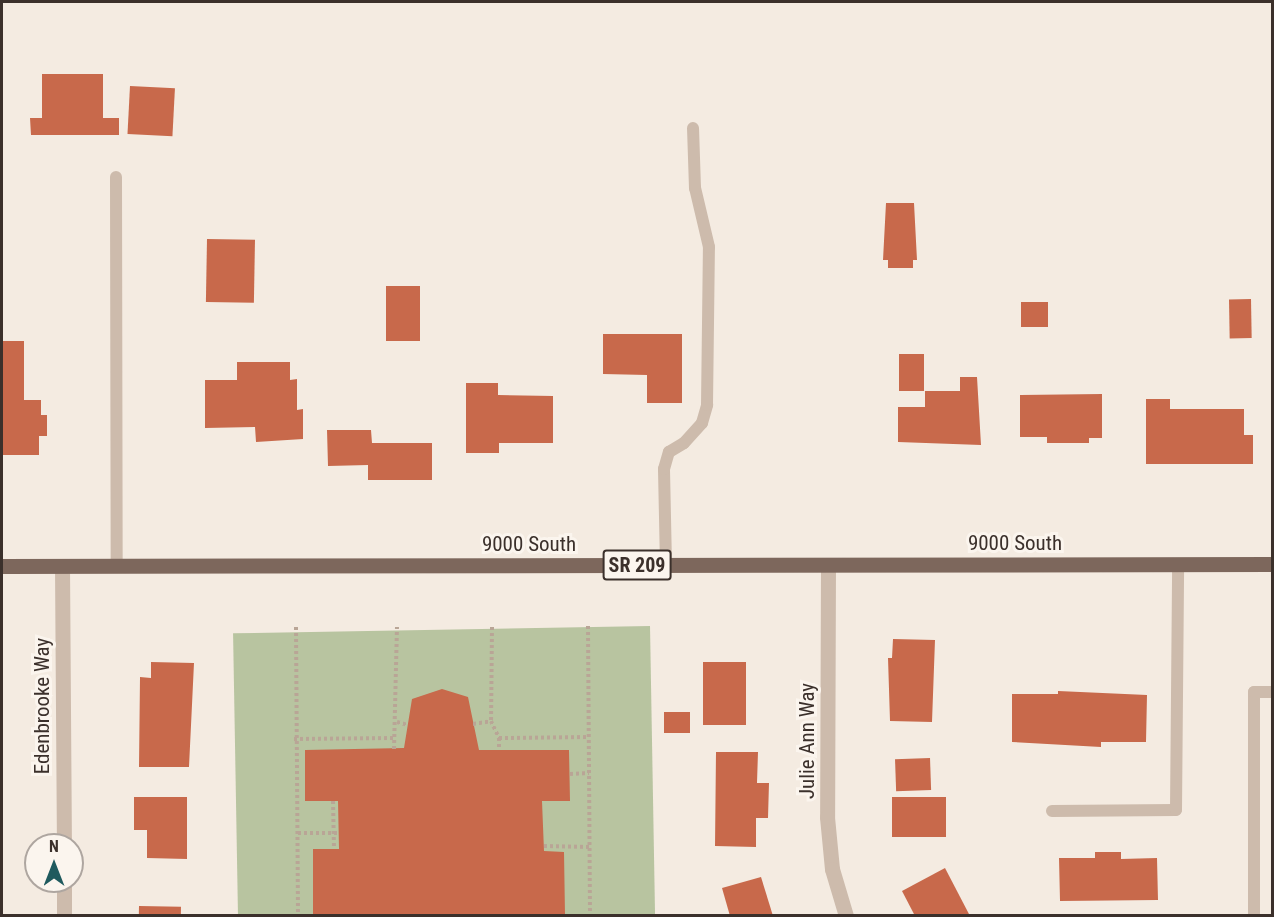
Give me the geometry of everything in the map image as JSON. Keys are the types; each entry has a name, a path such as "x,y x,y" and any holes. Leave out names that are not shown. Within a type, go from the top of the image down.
{"main road":[{"name":"9000 South","path":"2,566 1272,564"}],"street":[{"name":"Julie Ann Way","path":"828,565 827,817 832,869 846,915"},
{"name":"Edenbrooke Way","path":"62,566 64,833"},
{"path":"64,893 64,915"}],"lane":[{"path":"666,565 664,469 669,452 684,444 702,423 707,405 709,247 695,188 693,128"},
{"path":"116,177 117,566"},
{"path":"1052,811 1176,810 1178,564"},
{"path":"1254,915 1254,692 1272,692"}],"path":[{"path":"588,626 590,915"},
{"path":"296,627 298,915"},
{"path":"394,749 397,722 397,627"},
{"path":"492,627 491,721 499,738 499,750"},
{"path":"474,724 491,721"},
{"path":"397,722 408,725"},
{"path":"499,738 588,737"},
{"path":"295,739 394,738"},
{"path":"570,774 589,773"},
{"path":"333,801 336,832 334,849"},
{"path":"298,833 336,832"},
{"path":"543,846 590,847"}],"green space":[{"path":"650,626 655,915 238,916 233,633"}],"building":[{"path":"42,74 103,74 103,118 119,118 119,135 31,135 30,118 42,118"},
{"path":"130,86 175,88 172,136 127,134"},
{"path":"886,203 914,203 917,260 913,260 913,268 888,268 888,260 883,260"},
{"path":"207,239 255,240 254,303 206,302"},
{"path":"386,286 420,286 420,341 386,341"},
{"path":"1229,299 1251,299 1252,338 1230,338"},
{"path":"1021,302 1048,302 1048,327 1021,327"},
{"path":"603,334 682,334 682,403 647,403 647,375 603,374"},
{"path":"2,341 24,341 24,400 41,400 41,415 47,415 47,436 39,436 39,455 2,455"},
{"path":"899,354 924,354 924,391 899,391"},
{"path":"237,362 290,362 290,380 297,379 297,410 303,409 303,439 256,442 255,427 205,428 205,380 237,380"},
{"path":"960,377 977,377 981,445 898,442 898,407 925,407 925,391 960,391"},
{"path":"466,383 498,383 498,395 553,396 553,443 499,443 499,453 466,453"},
{"path":"1102,394 1102,438 1089,438 1089,443 1047,443 1047,437 1020,437 1020,395"},
{"path":"1146,399 1170,399 1170,409 1244,409 1244,435 1253,435 1253,464 1146,464"},
{"path":"327,430 371,430 372,443 432,443 432,480 368,480 368,465 328,466"},
{"path":"893,639 935,640 932,722 890,721 888,658 892,658"},
{"path":"151,662 194,663 189,767 139,767 140,677 151,678"},
{"path":"703,662 746,662 746,725 703,725"},
{"path":"442,689 468,697 479,750 569,750 570,801 542,801 544,851 564,852 565,915 313,916 313,849 339,849 338,801 305,801 305,750 404,748 412,699"},
{"path":"1058,691 1147,695 1146,742 1101,742 1101,747 1012,742 1012,694 1058,694"},
{"path":"664,712 690,712 690,733 664,733"},
{"path":"716,752 758,752 757,783 769,783 768,818 756,818 756,847 715,846"},
{"path":"930,758 931,790 896,791 895,759"},
{"path":"134,797 187,797 187,859 147,858 147,830 134,830"},
{"path":"892,797 946,797 946,837 892,837"},
{"path":"1095,852 1121,852 1121,859 1157,858 1158,900 1060,901 1059,858 1095,858"},
{"path":"945,868 970,916 915,916 902,891"},
{"path":"761,877 773,916 730,916 722,888"},
{"path":"139,906 181,907 181,916 139,916"}]}
